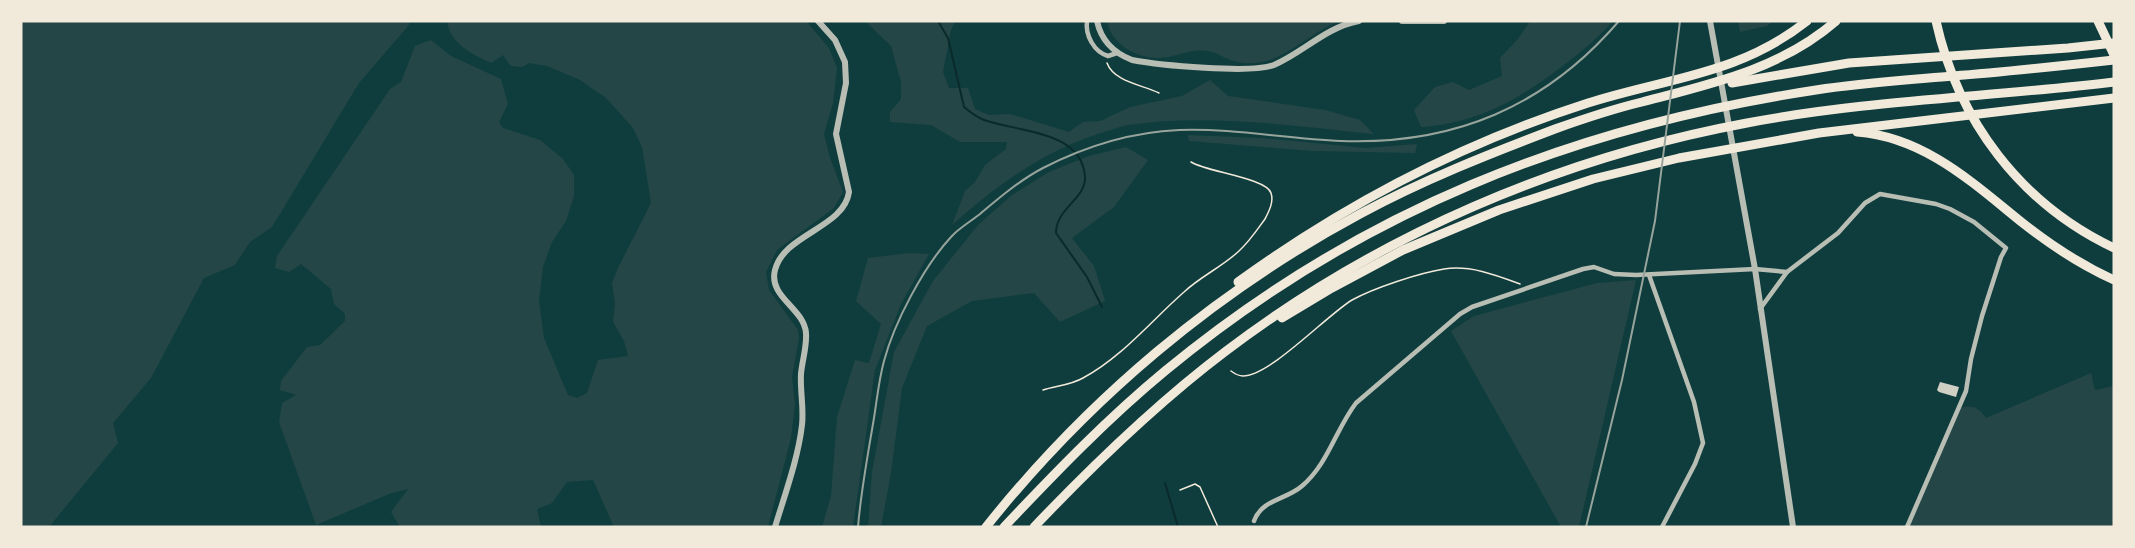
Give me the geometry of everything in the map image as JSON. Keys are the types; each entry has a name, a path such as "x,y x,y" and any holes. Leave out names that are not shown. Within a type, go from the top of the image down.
{"highway":[{"path":"986,527 1084,416 1172,336 1262,265 1353,208 1459,153 1577,106 1722,68 1767,47 1807,21"},
{"path":"1122,381 1222,300 1359,214 1466,164 1525,140 1592,117 1740,75 1774,61 1813,39 1836,21"},
{"path":"2098,21 2114,55"},
{"path":"1937,25 1959,93 1986,140 2015,177 2043,203 2078,229 2114,248"},
{"path":"1678,93 1849,63 2114,43"},
{"path":"1004,527 1075,453 1120,411 1166,370 1214,333 1272,292 1347,245 1409,212 1473,183 1576,144 1733,104 1834,87 2114,60"},
{"path":"1034,527 1104,457 1176,391 1260,326 1312,291 1366,260 1478,205 1576,167 1699,132 1786,116 1847,108 2112,82"},
{"path":"1176,391 1249,339 1332,288 1403,250 1499,210 1593,179 1678,158 1819,133 2113,99"},
{"path":"1819,133 1854,131 1875,134 1934,156 1967,177 2063,253 2114,280"}],"street":[{"path":"775,527 801,434 801,376 806,338 801,318 777,288 774,279 775,270 787,251 839,211 847,200 849,192 836,134 846,83 845,62 835,40 818,21"},
{"path":"1087,21 1087,31 1092,43 1100,53 1108,56 1117,53"},
{"path":"1097,21 1104,39 1117,53 1137,61 1254,69 1274,65 1333,29 1359,21"},
{"path":"1402,21 1444,21"},
{"path":"1710,21 1755,269 1793,527"},
{"path":"1760,309 1787,272 1838,233 1865,203 1880,194 1950,208 1974,222 2006,248 1982,316 1966,391 1906,527"},
{"path":"1254,521 1262,509 1304,485 1328,452 1345,417 1356,403 1447,323 1472,307 1589,267 1614,274 1636,275 1755,269 1787,272"},
{"path":"1649,275 1694,402 1703,443 1695,464 1662,527"}],"path":[{"path":"1108,56 1108,67 1118,75 1160,93"},
{"path":"1043,390 1081,380 1111,359 1181,294 1240,251 1263,221 1272,203 1266,186 1191,162"},
{"path":"1231,371 1244,376 1258,372 1355,298 1443,269 1473,270 1492,274 1530,288"},
{"path":"1180,490 1195,484 1200,487 1218,527"}],"shaded area":[{"path":"21,21 410,21 359,83 272,227 250,242 235,265 204,278 151,378 113,423 118,443 49,527 21,527"},
{"path":"447,21 806,21 829,48 837,68 833,103 824,134 843,192 834,208 777,250 766,272 769,290 798,330 799,338 792,377 795,405 791,438 768,527 614,527 593,480 567,482 552,503 537,509 541,527 400,527 391,512 408,489 389,494 316,525 279,422 282,403 296,395 280,390 281,381 307,347 320,345 345,321 345,314 334,304 331,289 301,264 289,272 275,268 277,256 390,89 401,82 415,46 431,40 451,56 501,79 508,104 499,122 503,128 540,140 563,159 574,175 574,196 566,221 552,242 543,267 539,301 544,338 568,395 577,398 587,393 598,360 628,356 624,341 613,322 615,303 612,283 651,203 642,147 633,128 606,98 580,80 547,66 529,63 522,67 511,66 503,55 491,63 477,56 457,42 452,36"},
{"path":"865,21 955,21 951,30 943,72 949,88 968,88 975,109 989,115 1010,114 1069,132 1083,122 1100,121 1130,107 1182,96 1210,80 1228,96 1325,110 1360,120 1374,134 1220,120 1128,125 1077,141 1039,160 1003,184 952,225 965,191 975,182 985,165 1006,149 1007,142 960,142 931,125 890,122 890,112 901,99 901,82 891,46"},
{"path":"1107,21 1339,21 1275,58 1249,63 1234,61 1201,50 1164,58 1141,55 1119,43 1109,29"},
{"path":"1530,21 1613,21 1596,39 1570,60 1514,99 1480,115 1442,125 1421,127 1414,110 1435,87 1453,82 1469,90 1502,76 1500,58 1518,39"},
{"path":"1738,21 1773,21 1767,26 1740,32"},
{"path":"1188,135 1261,138 1366,148 1417,144 1415,153 1312,151 1189,141"},
{"path":"1126,147 1148,160 1114,207 1072,238 1094,266 1105,301 1060,322 1034,293 972,301 927,326 902,388 891,473 881,527 868,527 872,472 894,352 933,281 978,225 1012,195 1049,172 1089,156"},
{"path":"908,253 929,254 901,304 875,370 853,527 822,527 831,496 837,417 855,360 869,363 881,324 856,301 868,258"},
{"path":"1636,280 1579,527 1561,527 1451,331 1474,316 1597,283"},
{"path":"2091,373 2095,390 2114,386 2114,527 1909,527 1961,408 1976,408 1986,418"}],"building":[{"path":"1940,382 1959,387 1956,397 1939,392 1937,390"}],"waterway":[{"path":"938,21 948,38 964,107 984,120 1046,135 1060,141 1073,150 1081,162 1085,177 1084,185 1081,192 1065,210 1057,224 1056,233 1087,277 1102,307"},
{"path":"1165,483 1178,527"}],"railway":[{"path":"858,527 881,375 902,313 931,263 951,237 1026,178 1059,160 1092,147 1126,137 1161,131 1199,130 1321,140 1382,141 1422,136 1459,127 1495,115 1528,98 1560,77 1619,21"},
{"path":"1586,527 1622,380 1655,221 1680,21"}]}
